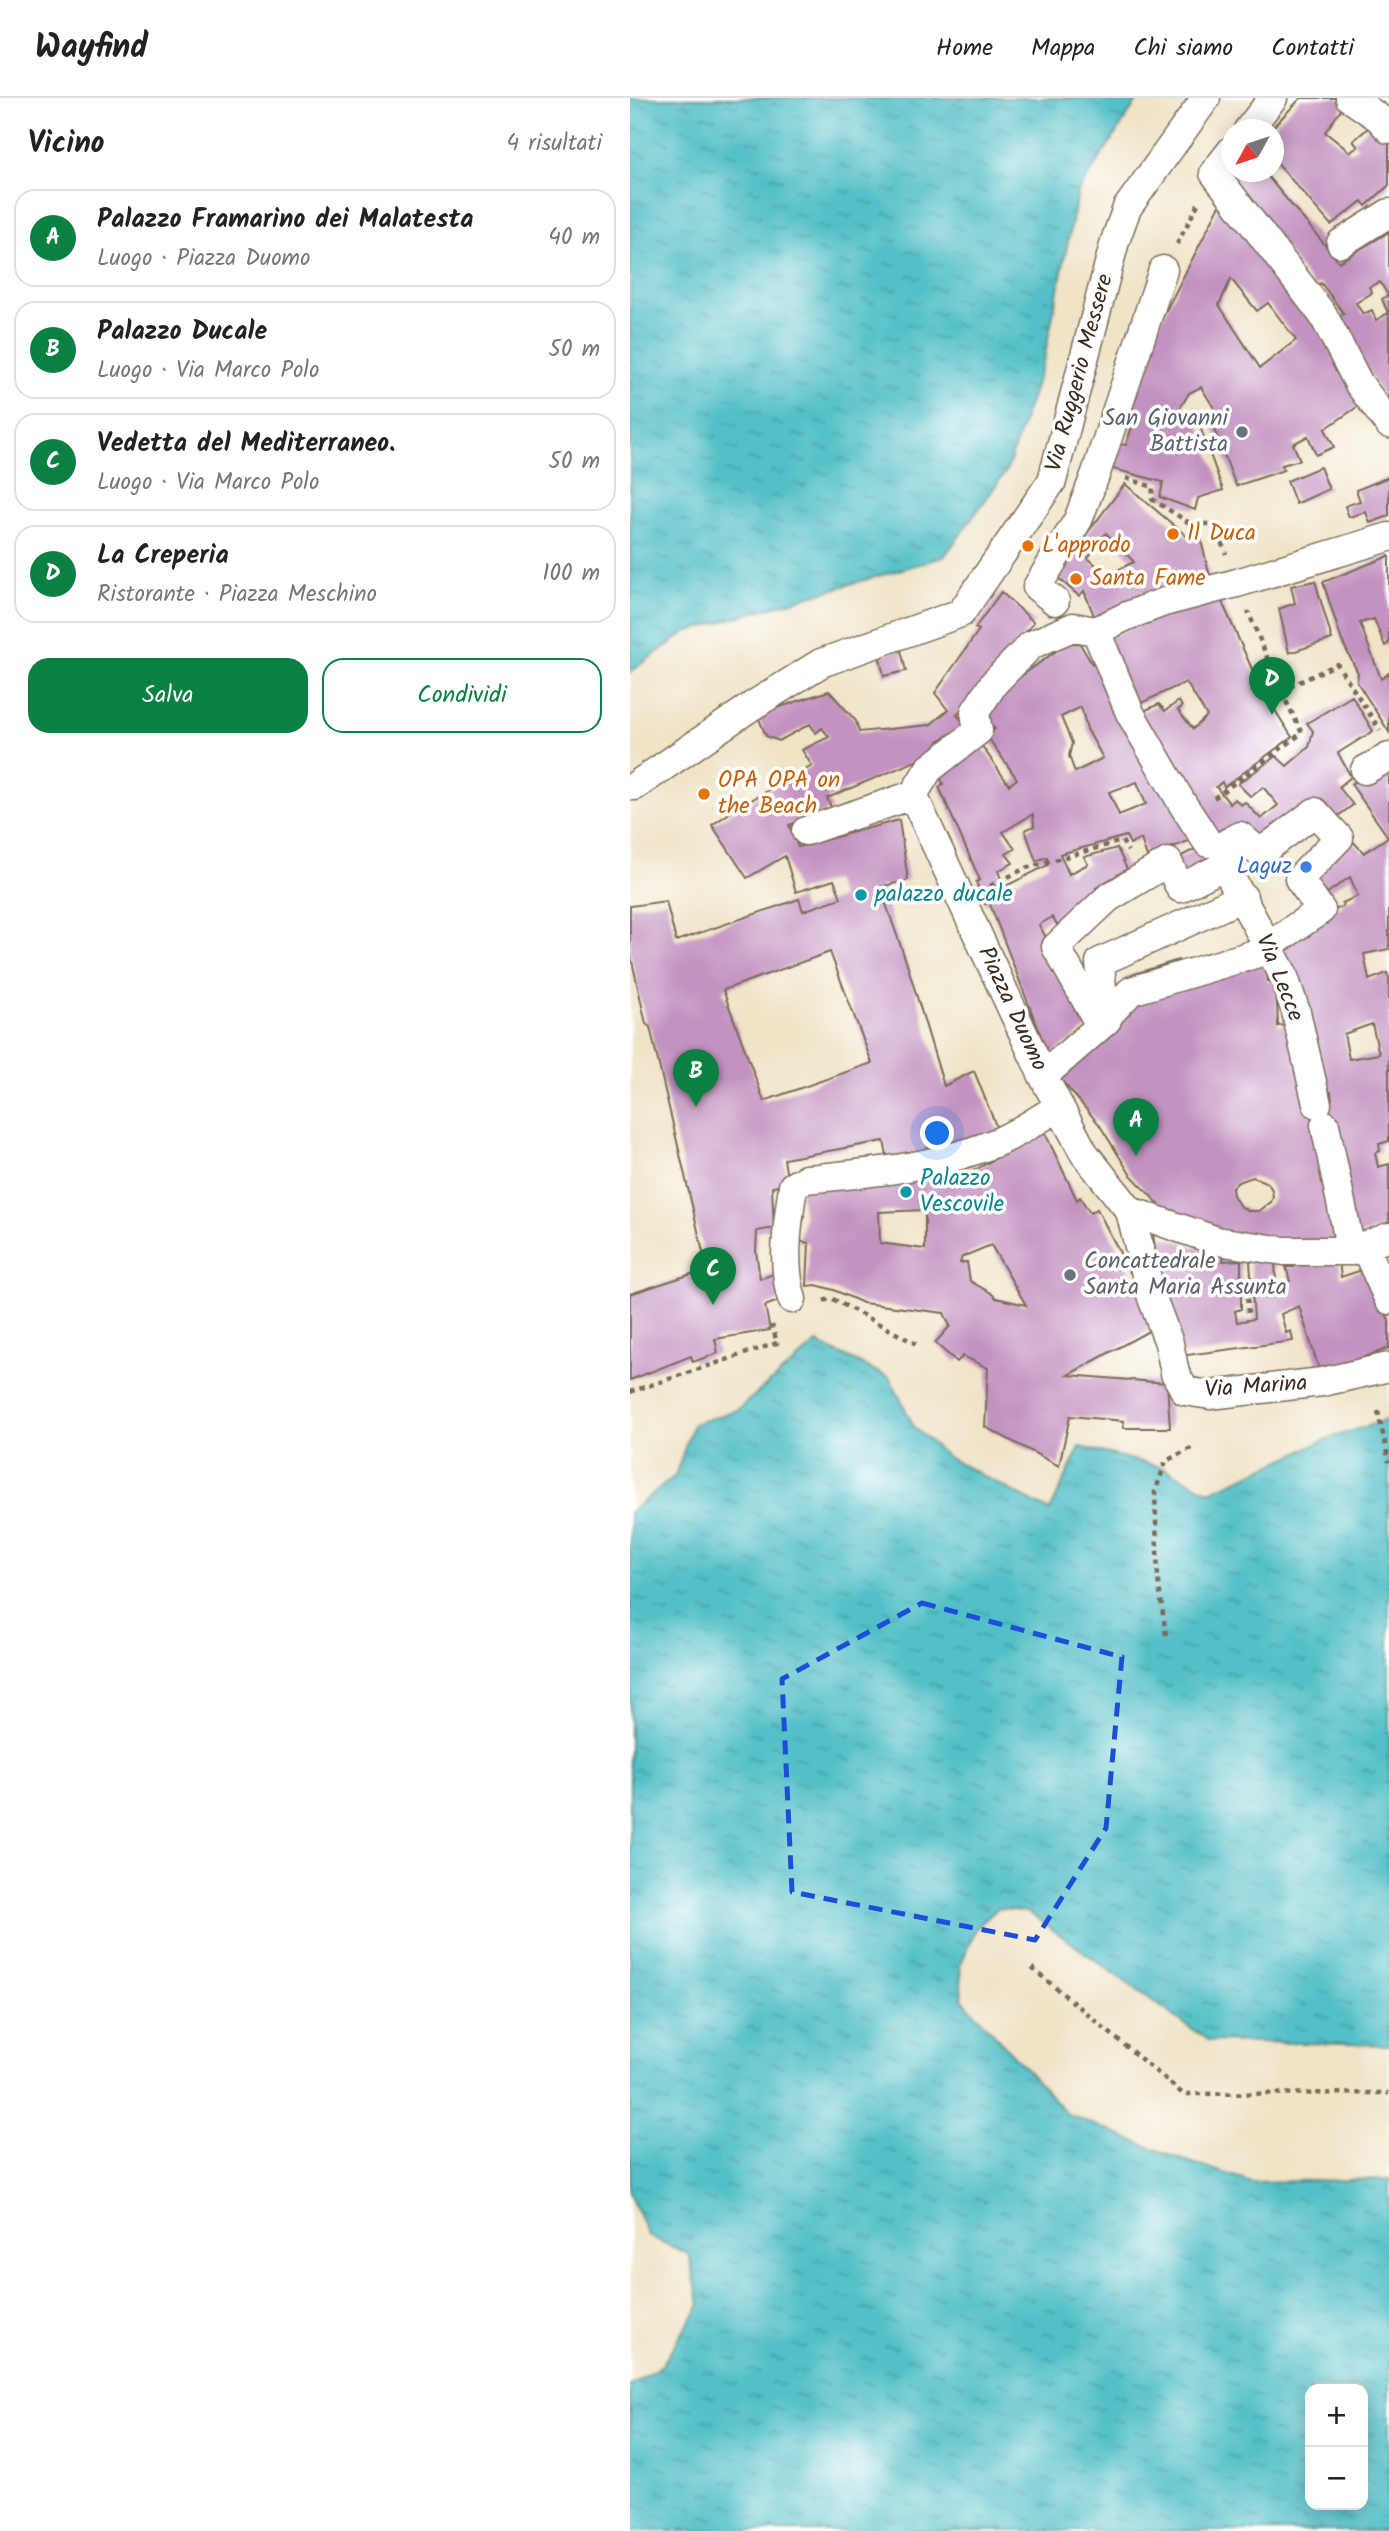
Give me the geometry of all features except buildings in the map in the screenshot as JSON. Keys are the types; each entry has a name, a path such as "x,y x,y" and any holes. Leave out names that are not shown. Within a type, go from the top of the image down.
{"street":[{"name":"Via Ruggerio Messere","path":"635,786 751,706 821,663 961,613 1052,481 1115,241 1127,208 1206,98"},
{"path":"1257,119 1273,98"},
{"path":"1350,98 1379,118 1389,129"},
{"path":"1221,164 1214,173 1323,315 1359,384 1389,424"},
{"path":"1341,243 1389,213"},
{"path":"1055,601 1037,587 1078,520 1163,270"},
{"path":"806,831 913,795 929,769 978,730 975,712 994,683 1031,645 1073,627 1096,631 1127,615 1164,602 1389,537"},
{"name":"Via Lecce","path":"1096,631 1119,692 1130,713 1190,816 1242,897 1283,974 1296,1012 1321,1114 1389,1300"},
{"name":"Piazza Duomo","path":"913,795 1059,1107 1084,1153 1130,1211"},
{"path":"1315,812 1339,838 1299,879 1321,910 1258,953 1131,991 1111,1012 1096,1018 1056,947 1108,898 1168,862 1180,888 1217,856 1233,855 1227,843 1240,836 1260,853 1315,812"},
{"path":"1043,1076 1107,1020 1104,1014 1100,962 1242,897"},
{"path":"792,1299 789,1290 786,1238 793,1186 806,1179 891,1172 946,1158 1002,1140 1059,1107"},
{"path":"1130,1211 1217,1241 1284,1251 1368,1245"},
{"name":"Via Marina","path":"1130,1211 1152,1298 1169,1343 1175,1373 1185,1391 1210,1395 1322,1382 1389,1367"}],"path":[{"path":"1163,270 1214,173"},
{"path":"1096,473 1153,487 1152,499 1191,524 1214,524 1282,691 1302,733 1190,816"},
{"path":"1282,691 1338,664 1379,755"},
{"path":"1005,878 1026,868"},
{"path":"821,1303 831,1298 916,1344"},
{"path":"630,1392 777,1343"},
{"path":"1378,1411 1389,1462"},
{"path":"1167,1635 1158,1579 1155,1492 1167,1461 1193,1447"},
{"path":"1032,1968 1183,2094 1389,2093"}],"highlighted area":[{"path":"922,1603 1122,1657 1106,1828 1035,1940 792,1892 782,1679"}],"water":[{"path":"630,98 1139,98 1078,192 1044,359 1007,470 944,557 686,632 630,672"},
{"path":"817,1343 890,1378 914,1427 947,1457 1050,1511 1080,1447 1162,1467 1210,1492 1330,1438 1389,1419 1389,2045 1209,2041 1028,1912 998,1908 976,1928 960,1966 962,1999 1067,2114 1177,2158 1252,2182 1389,2179 1389,2531 630,2531 630,2385 662,2365 700,2305 689,2254 648,2236 630,2193 630,1512 675,1476 693,1424 737,1410"}],"place":[{"name":"San Giovanni Battista","path":"1242,432"},
{"name":"Il Duca","path":"1173,534"},
{"name":"L'approdo","path":"1028,546"},
{"name":"Santa Fame","path":"1076,579"},
{"name":"La Creperia","path":"1272,715"},
{"name":"OPA OPA on the Beach","path":"704,794"},
{"name":"Laguz","path":"1306,867"},
{"name":"palazzo ducale","path":"861,895"},
{"name":"Palazzo Ducale","path":"696,1107"},
{"name":"Palazzo Framarino dei Malatesta","path":"1136,1156"},
{"name":"Palazzo Vescovile","path":"906,1192"},
{"name":"Concattedrale Santa Maria Assunta","path":"1070,1275"},
{"name":"Vedetta del Mediterraneo.","path":"713,1305"}]}
